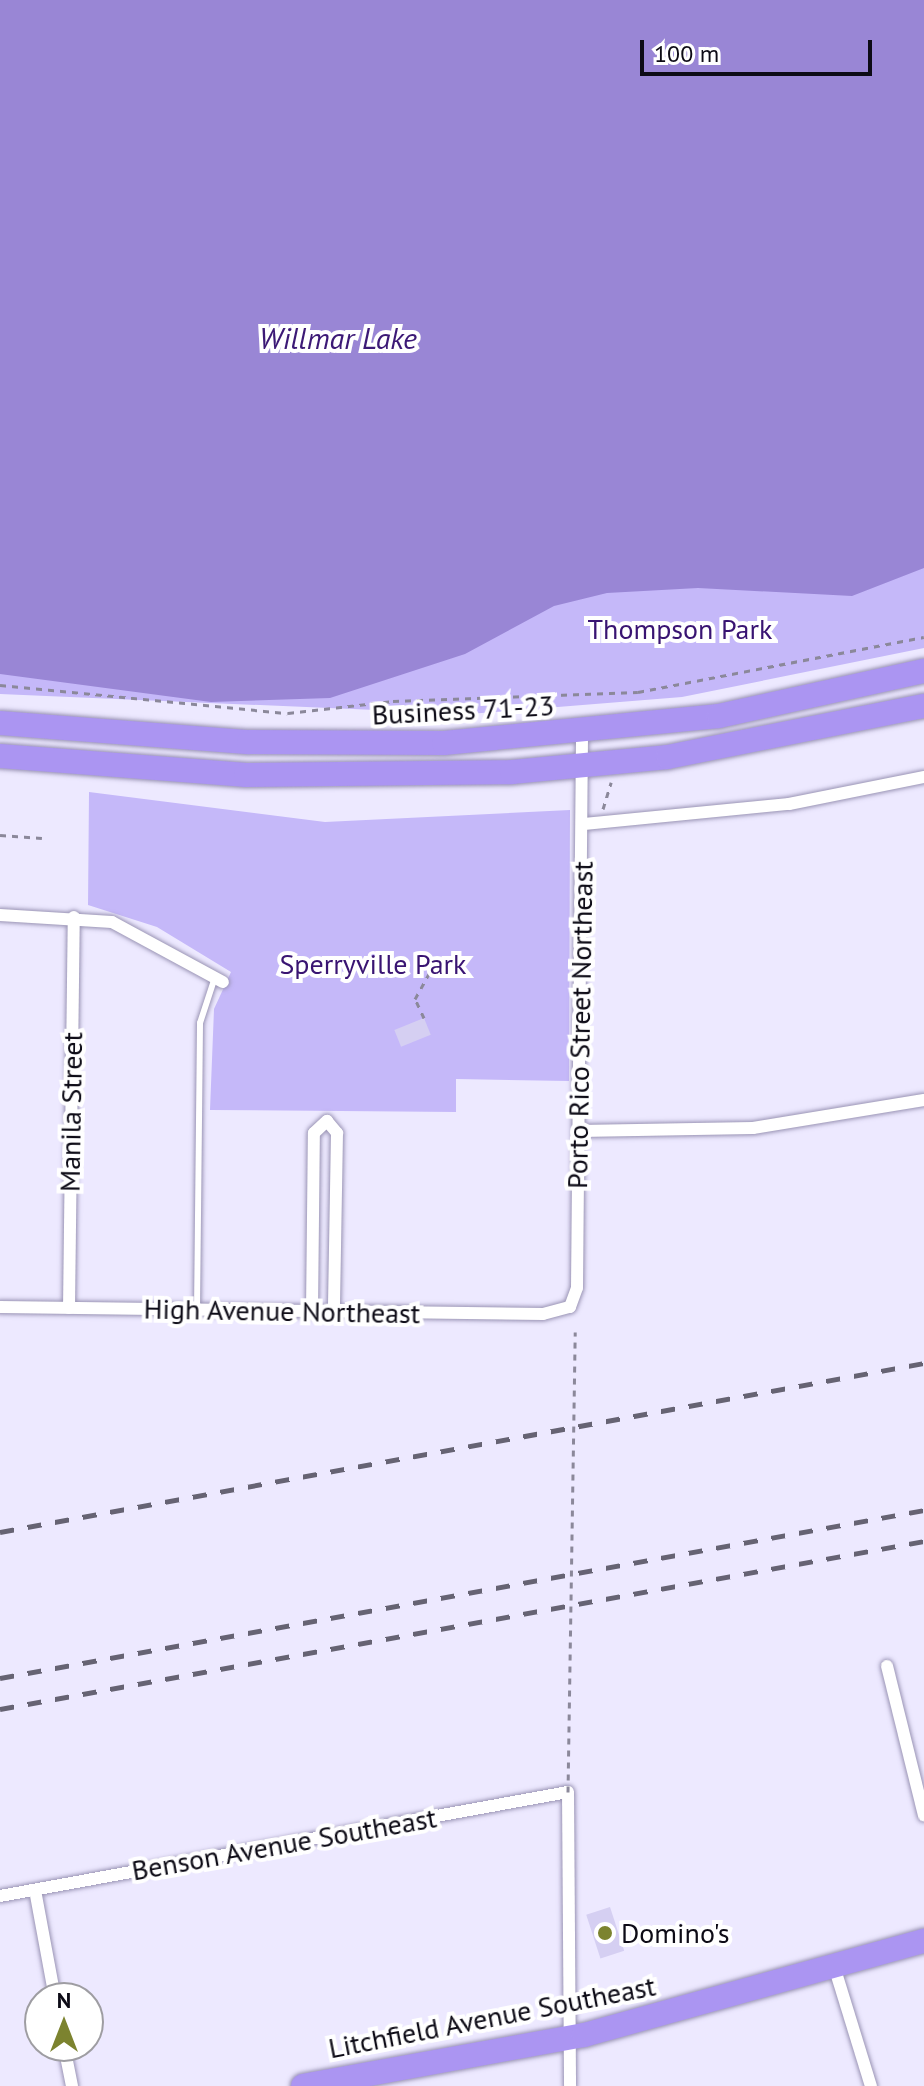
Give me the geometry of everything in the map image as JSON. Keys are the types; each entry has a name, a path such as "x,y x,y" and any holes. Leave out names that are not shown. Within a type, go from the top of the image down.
{"highway":[{"name":"Business 71-23","path":"0,723 352,745 582,734 765,708 924,671"},
{"path":"0,756 246,775 439,775 583,767 756,742 924,706"},
{"name":"Litchfield Avenue Southeast","path":"303,2086 569,2038 924,1941"}],"street":[{"name":"Porto Rico Street Northeast","path":"564,1312 577,1288 584,824 582,734"},
{"path":"584,824 789,804 924,777"},
{"path":"0,915 74,917 129,928 219,980"},
{"name":"Manila Street","path":"69,1308 74,917"},
{"path":"579,1131 753,1128 924,1100"},
{"path":"312,1312 314,1133 327,1121 337,1133 334,1312"},
{"name":"High Avenue Northeast","path":"0,1307 564,1312"},
{"path":"887,1666 924,1815"},
{"path":"568,1792 570,2086"},
{"name":"Benson Avenue Southeast","path":"0,1896 568,1792"},
{"path":"35,1890 52,1982"},
{"path":"834,1966 871,2086"},
{"path":"67,2062 72,2086"}],"lane":[{"path":"197,1311 200,1023 219,980"}],"path":[{"path":"0,685 288,713 393,701 638,692 924,637"},
{"path":"0,835 42,838"},
{"path":"424,1018 415,999 430,972"},
{"path":"568,1792 575,1332"}],"green space":[{"name":"Thompson Park","path":"924,519 924,648 682,697 469,714 0,694 0,641 621,573"},
{"name":"Sperryville Park","path":"89,792 325,822 570,810 569,1081 456,1079 456,1112 210,1110 214,1009 231,972 157,927 88,905"}],"water":[{"name":"Willmar Lake","path":"0,0 924,0 924,568 852,596 698,588 607,593 554,606 465,654 330,698 211,702 0,674"}],"building":[{"path":"424,1018 431,1035 401,1047 394,1030"},
{"name":"Domino's","path":"610,1907 624,1951 600,1958 586,1915"}],"railway":[{"path":"0,1532 924,1363"},
{"path":"0,1678 924,1510"},
{"path":"0,1709 924,1541"}],"place":[{"name":"Domino's","path":"605,1933"}]}
